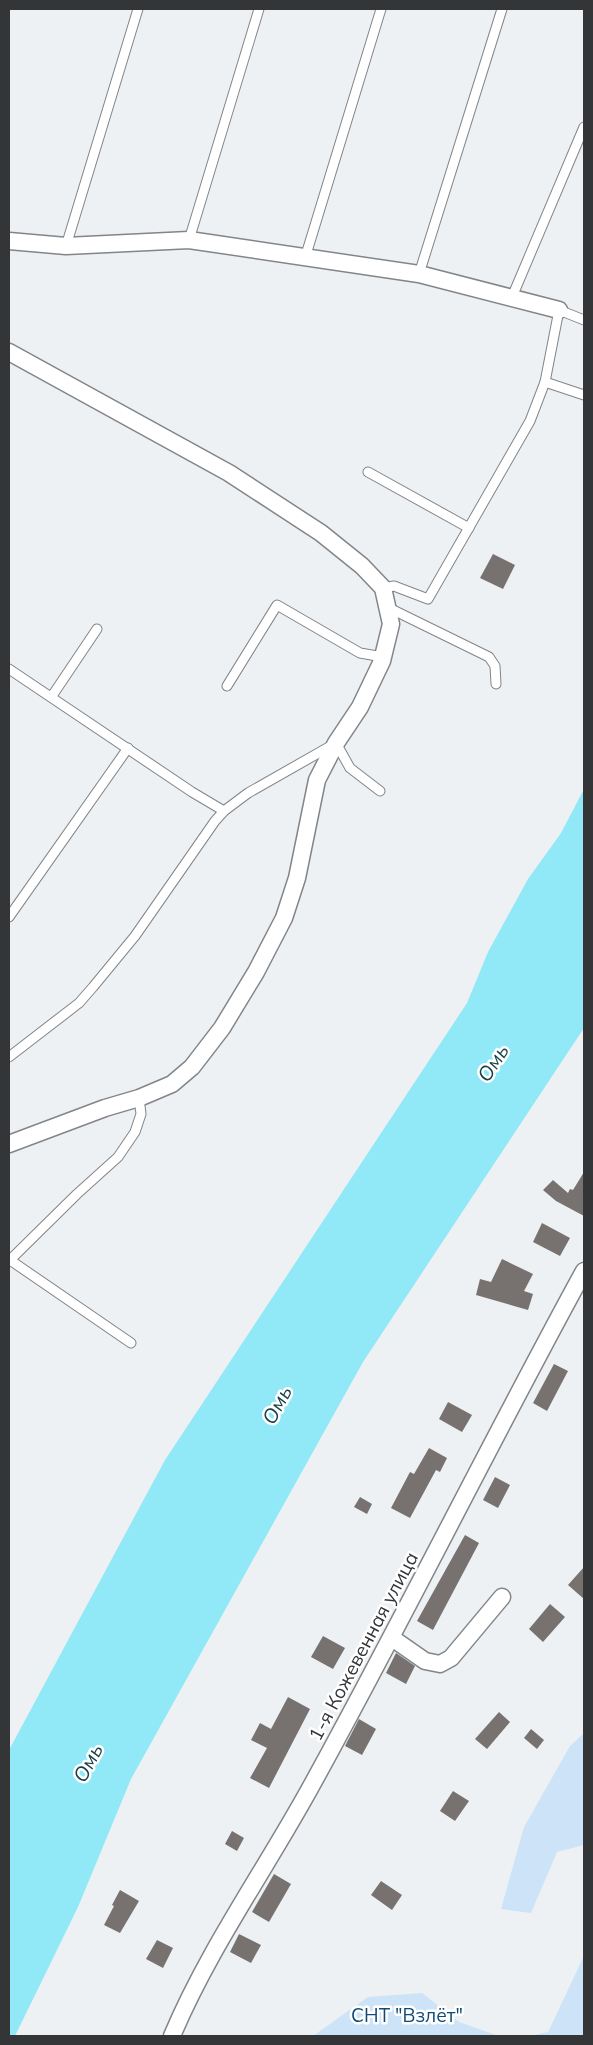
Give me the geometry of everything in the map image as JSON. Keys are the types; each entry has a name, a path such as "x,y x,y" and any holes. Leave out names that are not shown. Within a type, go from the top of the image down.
{"street":[{"path":"9,241 66,246 189,240 419,274 559,310"},
{"path":"9,352 229,473 320,533 362,566 383,588 391,624 383,657 360,707 336,743 317,780 297,878 284,918 256,972 222,1028 192,1067 172,1084 139,1098 105,1108 9,1144"},
{"name":"1-я Кожевенная улица","path":"172,2036 220,1941 283,1837 392,1638 439,1544 580,1290 584,1271"},
{"path":"392,1638 425,1661 440,1664 451,1658 502,1598"}],"lane":[{"path":"66,246 138,9"},
{"path":"189,240 258,9"},
{"path":"305,258 382,9"},
{"path":"419,274 502,9"},
{"path":"512,297 584,127"},
{"path":"383,588 394,586 428,599 530,422 545,382 559,310 584,320"},
{"path":"545,382 584,395"},
{"path":"368,472 469,528"},
{"path":"227,686 277,605 360,654 383,657"},
{"path":"387,607 489,657 495,666 496,684"},
{"path":"52,696 97,629"},
{"path":"9,669 52,696 192,792 224,811"},
{"path":"9,1056 79,1002 135,936 224,811 248,793 336,743 350,768 380,791"},
{"path":"9,917 128,748"},
{"path":"131,1343 9,1260 76,1194 118,1157 135,1132 141,1114 139,1098"}],"green space":[{"path":"584,1733 584,1845 557,1852 531,1913 501,1909 524,1827 570,1746"},
{"path":"584,1956 584,2036 529,2036 548,2032"},
{"name":"СНТ \"Взлёт\"","path":"422,1993 459,2022 499,2036 313,2036 368,1997"}],"water":[{"name":"Омь","path":"584,789 584,1028 363,1362 131,1779 78,1907 15,2036 9,2036 9,1750 165,1460 467,1003 488,952 528,879 561,833"}],"building":[{"path":"493,554 515,565 503,589 480,578"},
{"path":"584,1172 584,1216 556,1201 543,1190 553,1180 568,1193 570,1189 573,1190"},
{"path":"542,1223 570,1238 560,1256 533,1242"},
{"path":"502,1259 533,1274 524,1291 533,1294 528,1310 476,1295 480,1279 491,1282"},
{"path":"554,1364 568,1371 547,1411 533,1403"},
{"path":"448,1402 472,1415 462,1432 439,1419"},
{"path":"429,1448 447,1458 440,1472 436,1470 410,1518 391,1508 410,1472 414,1474"},
{"path":"495,1477 510,1485 498,1508 483,1500"},
{"path":"360,1497 372,1504 367,1514 354,1507"},
{"path":"465,1535 479,1543 433,1630 417,1621"},
{"path":"584,1567 584,1599 568,1585"},
{"path":"550,1604 565,1617 543,1642 529,1629"},
{"path":"323,1636 345,1648 333,1669 311,1657"},
{"path":"396,1653 415,1666 406,1684 386,1673"},
{"path":"288,1697 310,1709 269,1788 250,1778 267,1748 251,1740 260,1723 271,1729"},
{"path":"499,1712 510,1722 487,1749 475,1739"},
{"path":"359,1719 376,1729 362,1755 345,1746"},
{"path":"531,1729 544,1740 537,1749 524,1738"},
{"path":"453,1791 469,1801 455,1821 440,1811"},
{"path":"232,1831 244,1838 237,1851 225,1844"},
{"path":"274,1874 291,1884 269,1922 252,1912"},
{"path":"381,1881 402,1895 392,1910 371,1895"},
{"path":"120,1890 139,1901 120,1933 104,1925"},
{"path":"239,1934 261,1945 251,1963 230,1952"},
{"path":"157,1940 173,1948 163,1968 146,1959"}]}
